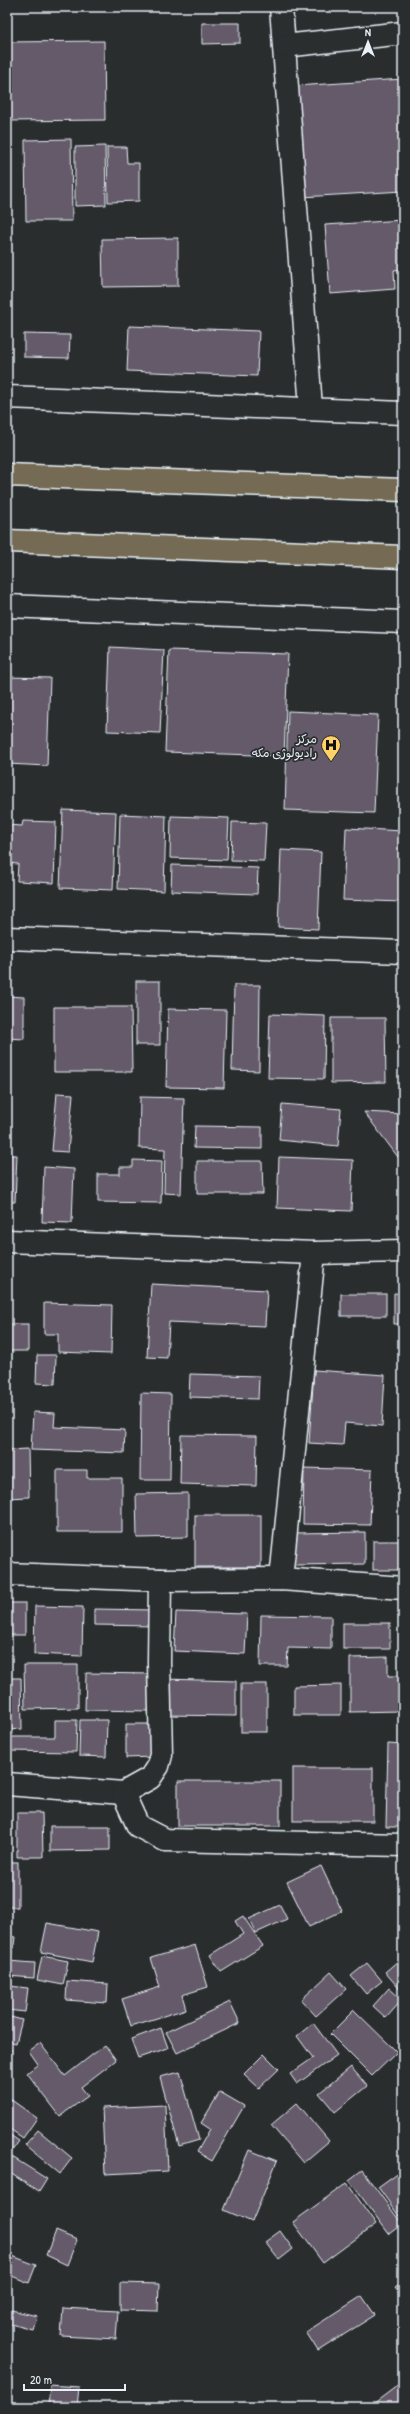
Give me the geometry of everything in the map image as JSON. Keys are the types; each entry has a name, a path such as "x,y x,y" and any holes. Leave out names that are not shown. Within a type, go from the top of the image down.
{"main road":[{"path":"7,475 403,490"},
{"path":"7,541 403,557"}],"street":[{"path":"281,7 311,408"},
{"path":"284,46 403,33"},
{"path":"7,397 311,408 403,413"},
{"path":"7,606 403,622"},
{"path":"7,938 403,952"},
{"path":"7,1241 314,1253 403,1251"},
{"path":"281,1579 314,1253"},
{"path":"7,1574 160,1580 281,1579 403,1588"},
{"path":"7,1784 123,1793 150,1778 158,1766 161,1754 159,1662 160,1580"},
{"path":"123,1793 138,1826 165,1840 403,1845"}],"building":[{"path":"120,7 204,7 120,8"},
{"path":"202,23 240,23 240,43 202,44"},
{"path":"104,41 105,120 7,121 7,42"},
{"path":"403,79 403,191 302,197 295,86"},
{"path":"71,139 72,221 26,221 25,140"},
{"path":"105,146 106,205 75,206 75,147"},
{"path":"107,147 126,147 127,163 139,163 139,201 108,202"},
{"path":"403,220 403,269 394,270 395,289 330,294 325,225"},
{"path":"178,238 178,286 103,287 102,239"},
{"path":"129,326 259,331 257,376 127,371"},
{"path":"24,334 70,335 69,358 24,357"},
{"path":"110,647 164,650 160,733 107,731"},
{"path":"169,650 288,654 284,756 165,752"},
{"path":"7,677 50,678 47,766 7,764"},
{"name":"مرکز رادیولوژی مکه","path":"288,711 378,715 374,813 285,810"},
{"path":"63,810 116,812 113,890 60,888"},
{"path":"120,814 166,816 164,891 118,889"},
{"path":"171,816 229,818 227,860 170,858"},
{"path":"23,821 56,822 54,883 17,881 18,864 7,863 7,825 22,826"},
{"path":"232,822 266,823 264,861 231,860"},
{"path":"346,828 403,831 403,902 343,900"},
{"path":"281,850 321,852 318,929 278,927"},
{"path":"172,865 258,868 257,894 171,891"},
{"path":"136,981 160,981 160,1045 136,1045"},
{"path":"234,985 260,985 259,1071 232,1070"},
{"path":"7,996 24,997 24,1039 7,1038"},
{"path":"54,1007 131,1007 132,1072 54,1072"},
{"path":"168,1009 226,1010 224,1088 166,1087"},
{"path":"270,1014 325,1016 324,1079 268,1078"},
{"path":"331,1018 385,1018 386,1082 331,1083"},
{"path":"57,1093 73,1094 68,1152 52,1151"},
{"path":"140,1097 184,1098 181,1194 164,1193 165,1149 139,1148"},
{"path":"282,1104 341,1109 338,1146 279,1140"},
{"path":"364,1112 403,1114 403,1157 398,1157"},
{"path":"195,1126 262,1127 262,1149 194,1148"},
{"path":"7,1155 17,1155 15,1202 7,1202"},
{"path":"279,1157 353,1160 351,1211 277,1208"},
{"path":"133,1160 162,1161 161,1203 98,1202 98,1174 120,1174 120,1167 133,1167"},
{"path":"197,1161 262,1161 263,1194 197,1194"},
{"path":"44,1167 74,1169 72,1223 42,1222"},
{"path":"151,1284 267,1290 265,1326 169,1322 167,1358 147,1357"},
{"path":"394,1293 403,1294 403,1324 394,1324"},
{"path":"341,1294 386,1294 386,1316 341,1316"},
{"path":"44,1303 112,1305 111,1354 58,1352 58,1334 44,1334"},
{"path":"7,1324 28,1324 28,1351 7,1351"},
{"path":"37,1355 56,1355 55,1384 36,1383"},
{"path":"314,1370 385,1375 382,1426 345,1423 343,1445 309,1443"},
{"path":"190,1374 259,1376 258,1399 189,1397"},
{"path":"141,1393 171,1394 170,1480 140,1480"},
{"path":"33,1412 55,1413 54,1427 125,1430 124,1453 31,1450"},
{"path":"181,1435 257,1436 256,1486 180,1484"},
{"path":"28,1449 29,1497 7,1498 7,1450"},
{"path":"304,1468 372,1470 370,1525 303,1524"},
{"path":"57,1470 87,1470 87,1478 122,1478 122,1532 57,1532"},
{"path":"403,1471 403,1514 402,1514"},
{"path":"188,1493 188,1537 137,1538 136,1494"},
{"path":"195,1515 261,1515 261,1567 195,1567"},
{"path":"365,1532 365,1564 294,1565 294,1533"},
{"path":"373,1541 403,1541 403,1570 373,1570"},
{"path":"7,1603 25,1603 25,1635 7,1635"},
{"path":"35,1606 83,1607 82,1656 34,1654"},
{"path":"94,1609 154,1610 153,1626 94,1625"},
{"path":"176,1612 247,1614 245,1654 174,1651"},
{"path":"261,1615 331,1616 331,1649 288,1648 287,1666 260,1666"},
{"path":"343,1623 390,1623 390,1649 343,1649"},
{"path":"388,1657 388,1676 403,1676 403,1711 350,1712 350,1658"},
{"path":"24,1665 78,1665 78,1708 25,1709"},
{"path":"86,1673 154,1674 153,1711 85,1710"},
{"path":"7,1678 21,1678 22,1729 7,1730"},
{"path":"164,1679 236,1681 236,1716 164,1715"},
{"path":"241,1684 267,1684 267,1732 241,1732"},
{"path":"341,1685 341,1715 294,1715 294,1686"},
{"path":"55,1720 77,1720 76,1752 7,1751 7,1737 55,1737"},
{"path":"80,1720 107,1720 106,1757 79,1756"},
{"path":"126,1724 152,1724 153,1757 126,1758"},
{"path":"388,1744 403,1745 403,1827 386,1827"},
{"path":"293,1768 373,1768 373,1821 293,1821"},
{"path":"178,1781 280,1781 280,1826 178,1826"},
{"path":"7,1811 9,1811 9,1825 7,1825"},
{"path":"17,1813 42,1813 43,1857 17,1857"},
{"path":"50,1826 110,1826 110,1850 50,1851"},
{"path":"7,1862 18,1862 18,1907 7,1907"},
{"path":"321,1866 342,1911 309,1927 287,1882"},
{"path":"280,1905 287,1919 256,1933 249,1919"},
{"path":"243,1916 263,1946 221,1972 210,1955 243,1934 235,1921"},
{"path":"47,1923 98,1932 92,1962 41,1952"},
{"path":"7,1936 15,1937 13,1953 7,1953"},
{"path":"195,1945 208,1987 182,1995 186,2009 131,2026 122,1999 160,1987 151,1958"},
{"path":"42,1956 68,1961 63,1985 37,1980"},
{"path":"399,1960 403,1965 403,1993 385,1972"},
{"path":"7,1961 35,1963 34,1978 7,1976"},
{"path":"367,1963 382,1981 366,1994 351,1976"},
{"path":"331,1972 346,1989 316,2016 301,2000"},
{"path":"67,1981 108,1984 107,2003 66,2000"},
{"path":"9,1986 28,1988 25,2012 7,2010"},
{"path":"389,1988 402,2000 386,2018 373,2006"},
{"path":"230,2002 240,2023 177,2053 166,2032"},
{"path":"354,2010 397,2052 372,2076 330,2034"},
{"path":"7,2016 22,2020 16,2043 7,2041"},
{"path":"313,2023 337,2055 297,2084 290,2074 313,2058 297,2036"},
{"path":"161,2028 168,2048 138,2058 131,2039"},
{"path":"40,2043 65,2076 105,2045 116,2060 81,2087 88,2096 60,2116 27,2073 38,2064 29,2051"},
{"path":"7,2048 11,2049 7,2073"},
{"path":"264,2054 279,2069 259,2088 244,2074"},
{"path":"351,2067 367,2086 335,2112 319,2093"},
{"path":"180,2072 199,2140 179,2146 160,2077"},
{"path":"220,2092 244,2106 212,2161 197,2152 210,2129 201,2123"},
{"path":"10,2099 37,2118 23,2138 7,2127 7,2102"},
{"path":"297,2103 329,2141 303,2163 271,2125"},
{"path":"165,2105 168,2171 105,2174 102,2108"},
{"path":"38,2130 72,2158 60,2174 25,2145"},
{"path":"7,2133 19,2141 9,2155 47,2179 39,2192 7,2171"},
{"path":"249,2150 277,2161 252,2222 224,2210"},
{"path":"403,2169 403,2213 399,2216 378,2187"},
{"path":"362,2170 402,2224 389,2234 349,2180"},
{"path":"347,2183 376,2224 323,2263 293,2222"},
{"path":"56,2231 77,2240 67,2265 46,2255"},
{"path":"280,2231 293,2249 279,2260 265,2242"},
{"path":"7,2254 36,2265 29,2283 7,2274"},
{"path":"120,2283 159,2284 158,2311 120,2310"},
{"path":"403,2283 403,2298 395,2288"},
{"path":"362,2296 375,2315 318,2351 306,2332"},
{"path":"63,2308 118,2311 116,2339 61,2336"},
{"path":"7,2309 37,2316 33,2330 7,2323"},
{"path":"401,2383 403,2386 401,2407 369,2407"},
{"path":"50,2385 79,2387 77,2407 48,2407"}],"place":[{"name":"مرکز رادیولوژی مکه","path":"331,762"}]}
